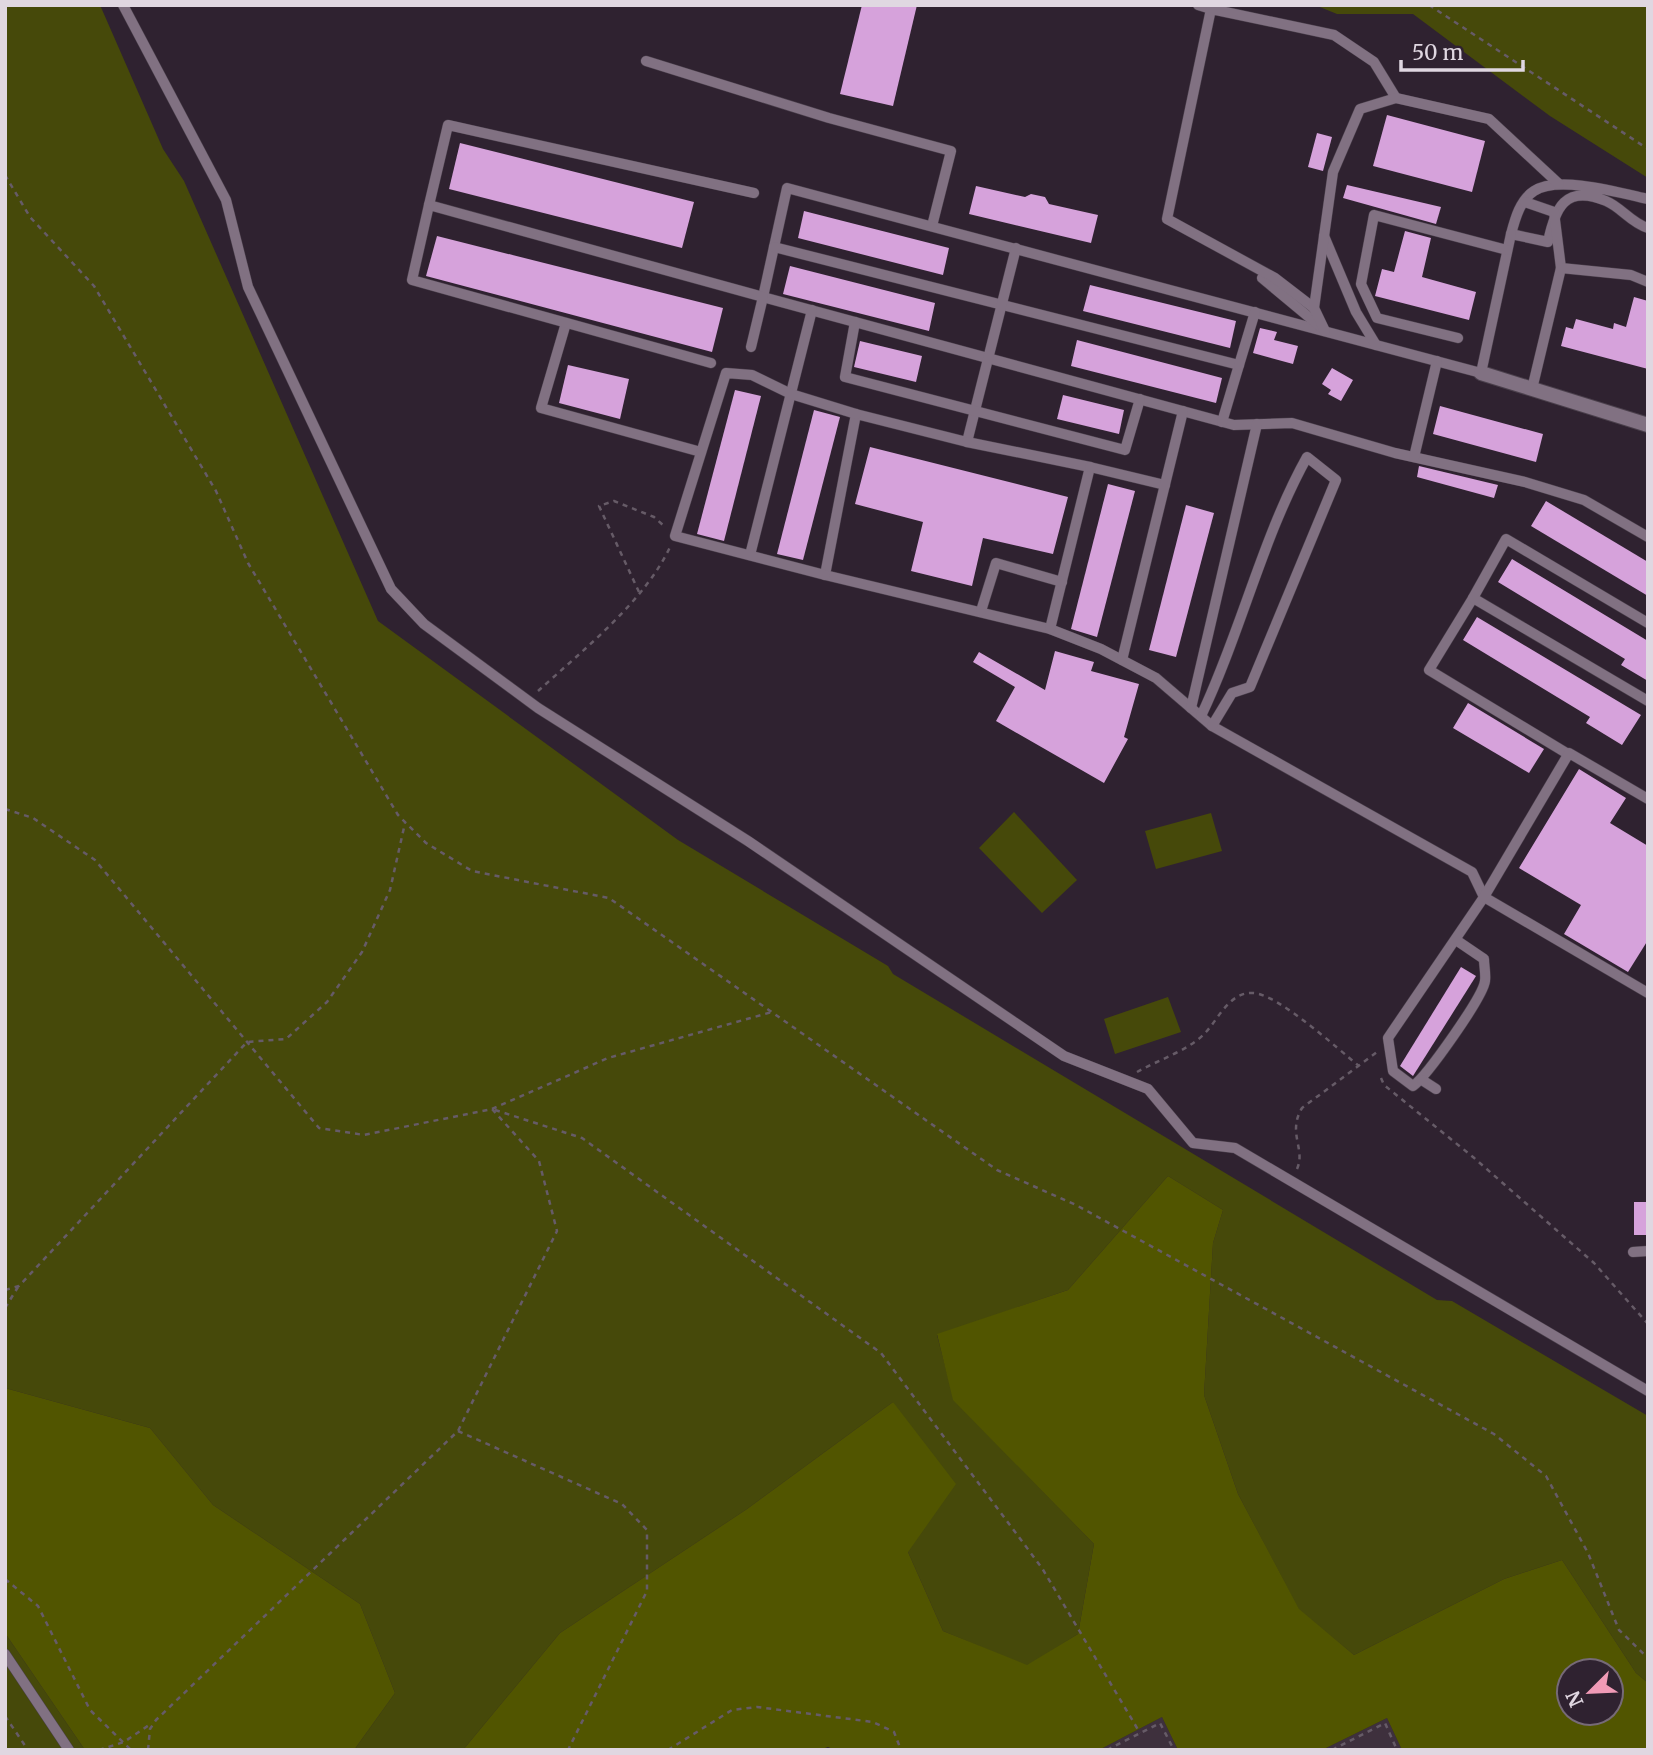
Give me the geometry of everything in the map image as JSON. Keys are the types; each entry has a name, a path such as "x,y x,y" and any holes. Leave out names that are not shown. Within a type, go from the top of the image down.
{"street":[{"path":"1480,373 1648,425"}],"lane":[{"path":"123,5 226,200 248,287 391,589 424,624 528,700 748,841 1064,1056 1149,1089 1193,1143 1235,1148 1648,1391"},
{"path":"1198,5 1334,35 1374,62 1396,98"},
{"path":"1211,9 1167,219 1275,278 1314,308 1325,331"},
{"path":"646,61 829,118 951,151 932,226"},
{"path":"1314,308 1333,172 1360,109 1396,98 1489,119 1559,184"},
{"path":"711,363 412,279 448,125 754,193"},
{"path":"751,348 787,188 1480,373 1517,212 1534,191 1559,184 1648,199"},
{"path":"1511,234 1548,242 1554,212 1562,202 1576,195 1607,201 1648,228"},
{"path":"1525,202 1554,212"},
{"path":"429,205 1222,422 1292,423 1413,457 1525,482 1584,500 1648,537"},
{"path":"1532,389 1561,268 1554,212"},
{"path":"1458,338 1377,318 1361,284 1374,215 1507,250"},
{"path":"1324,236 1356,312 1376,345"},
{"path":"774,247 1239,365"},
{"path":"967,442 1016,248"},
{"path":"1561,268 1631,275 1648,282"},
{"path":"1262,278 1325,331"},
{"path":"750,555 812,310"},
{"path":"1222,422 1255,312"},
{"path":"855,322 845,377 1125,450 1140,399"},
{"path":"566,323 541,408 701,452"},
{"path":"1413,457 1437,361"},
{"path":"1165,485 967,442 856,414 791,394 752,375 726,373 675,536 1050,629 1122,660 1156,678 1212,726 1472,872 1484,897 1648,993"},
{"path":"1122,660 1183,411"},
{"path":"825,575 856,414"},
{"path":"1191,708 1257,424"},
{"path":"1200,716 1220,675 1290,487 1307,457 1336,480 1250,687 1232,693 1212,726"},
{"path":"1050,629 1090,467"},
{"path":"1648,623 1506,539 1429,670 1648,799"},
{"path":"981,611 996,563 1062,582"},
{"path":"1473,598 1648,701"},
{"path":"1456,940 1484,959 1485,984 1422,1080 1413,1086 1393,1071 1388,1038 1484,897 1568,754"},
{"path":"1422,1080 1436,1089"},
{"path":"1633,1252 1648,1251"},
{"path":"5,1654 69,1750"}],"path":[{"path":"1429,5 1648,149"},
{"path":"5,175 30,216 94,286 216,491 248,563 398,815 426,843 472,872 609,898 997,1170 1076,1205 1494,1434 1546,1476 1588,1553 1619,1630 1648,1658"},
{"path":"528,700 592,642 639,592 660,569 675,536 654,517 614,501 600,506 639,592"},
{"path":"5,809 33,818 95,860 319,1128 364,1135 492,1109 608,1058 773,1012"},
{"path":"5,1308 19,1286 247,1042 286,1039 327,1002 362,952 390,890 405,823"},
{"path":"1124,1078 1195,1041 1206,1032 1220,1011 1239,997 1254,993 1293,1014 1359,1066"},
{"path":"1292,1181 1300,1162 1294,1121 1302,1108 1377,1052 1388,1038"},
{"path":"1377,1052 1377,1060"},
{"path":"1377,1068 1384,1085 1473,1157 1594,1263 1648,1324"},
{"path":"99,1750 124,1742 156,1720 458,1431 558,1231 539,1161 492,1109"},
{"path":"492,1109 582,1138 881,1353 1042,1568 1140,1733"},
{"path":"5,1290 19,1286"},
{"path":"458,1431 622,1504 647,1530 647,1591 568,1750"},
{"path":"5,1579 38,1606 90,1710 131,1750"},
{"path":"667,1750 732,1710 757,1707 873,1722 894,1732 901,1750"},
{"path":"5,1716 28,1750"},
{"path":"148,1750 150,1729 156,1720"},
{"path":"1107,1750 1160,1723 1174,1750"},
{"path":"1332,1750 1385,1723 1398,1750"}],"shaded area":[{"path":"5,5 100,5 163,149 184,181 378,621 678,840 888,966 893,974 1437,1300 1452,1301 1648,1416 1648,1683 1636,1673 1562,1560 1504,1579 1354,1655 1299,1610 1238,1494 1204,1395 1213,1243 1223,1210 1168,1176 1068,1290 937,1335 954,1400 1094,1544 1078,1634 1027,1666 943,1631 908,1552 893,1402 747,1509 560,1633 463,1750 354,1750 395,1693 360,1604 213,1505 150,1428 5,1388"},
{"path":"1315,5 1644,5 1648,9 1648,178 1550,116 1413,14 1337,14"},
{"path":"1014,812 1077,880 1042,913 979,848"},
{"path":"1211,813 1222,851 1156,869 1145,831"},
{"path":"1168,997 1181,1032 1115,1054 1104,1019"},
{"path":"1168,1176 1223,1210 1213,1243 1204,1395 1238,1494 1299,1609 1354,1655 1504,1579 1562,1560 1636,1673 1648,1683 1648,1750 1402,1750 1387,1718 1322,1750 1178,1750 1162,1717 1099,1750 835,1750 828,1747 819,1750 463,1750 560,1633 747,1509 893,1402 956,1484 908,1552 943,1631 1027,1665 1078,1634 1094,1544 953,1400 937,1334 1068,1290"},
{"path":"5,1388 150,1428 213,1505 360,1604 395,1693 354,1750 85,1750 5,1633"},
{"path":"5,1633 85,1750 5,1750"},
{"path":"1162,1717 1178,1750 1099,1750"},
{"path":"1387,1718 1402,1750 1322,1750"}],"building":[{"path":"862,5 917,5 893,106 840,94"},
{"path":"1387,115 1485,141 1472,192 1373,166"},
{"path":"1317,133 1332,137 1323,171 1308,167"},
{"path":"460,143 694,202 682,248 449,189"},
{"path":"1347,185 1441,207 1436,224 1343,198"},
{"path":"976,186 1025,197 1031,194 1045,197 1049,204 1098,215 1091,243 969,214"},
{"path":"804,211 949,248 943,275 798,238"},
{"path":"1405,231 1431,238 1422,277 1476,292 1469,320 1375,296 1382,269 1394,272"},
{"path":"437,236 723,308 712,352 426,276"},
{"path":"790,266 935,303 929,331 783,294"},
{"path":"1090,285 1236,321 1230,348 1083,311"},
{"path":"1634,297 1648,301 1648,369 1561,346 1566,327 1573,329 1576,319 1613,329 1614,323 1626,327"},
{"path":"1260,328 1277,332 1274,340 1298,346 1293,364 1253,353"},
{"path":"1077,340 1222,378 1216,403 1071,366"},
{"path":"860,341 922,356 916,382 854,367"},
{"path":"568,365 629,379 620,419 559,403"},
{"path":"1332,368 1353,380 1341,401 1328,394 1331,390 1322,384"},
{"path":"735,390 761,396 724,541 697,534"},
{"path":"1063,395 1124,410 1119,434 1057,419"},
{"path":"1440,406 1543,434 1536,462 1433,434"},
{"path":"814,410 840,417 803,560 777,554"},
{"path":"870,447 1068,497 1053,554 983,538 972,586 911,571 923,522 855,504"},
{"path":"1419,466 1498,485 1494,498 1417,477"},
{"path":"1108,484 1135,491 1097,637 1071,629"},
{"path":"1546,501 1648,562 1648,596 1531,526"},
{"path":"1186,505 1214,513 1176,657 1149,650"},
{"path":"1512,559 1648,641 1648,681 1621,665 1625,659 1498,582"},
{"path":"1477,617 1641,715 1622,745 1586,723 1590,717 1463,640"},
{"path":"1055,651 1094,662 1091,671 1139,684 1124,737 1128,739 1104,783 996,721 1015,687 973,662 979,652 1045,690"},
{"path":"1468,703 1544,749 1529,773 1453,728"},
{"path":"1579,769 1626,798 1610,823 1648,846 1648,940 1628,972 1564,934 1581,905 1519,868"},
{"path":"1461,967 1476,976 1413,1076 1400,1066"},
{"path":"1634,1202 1648,1202 1648,1235 1634,1235"}]}
